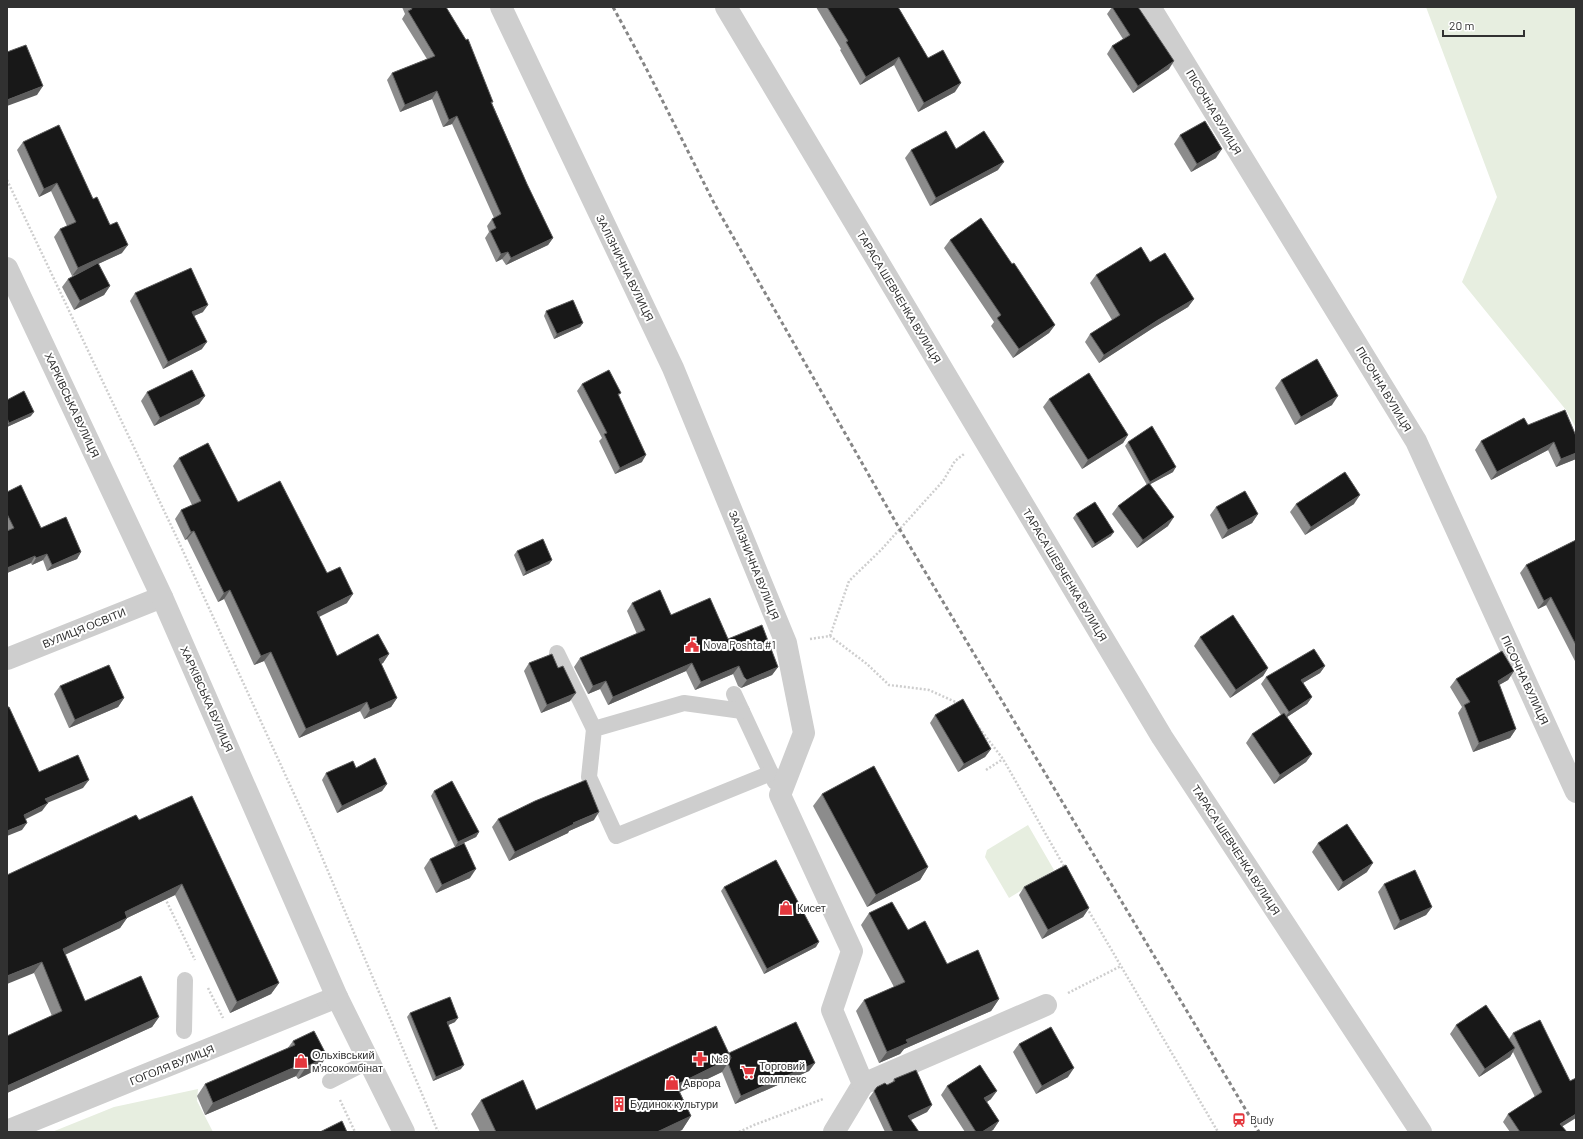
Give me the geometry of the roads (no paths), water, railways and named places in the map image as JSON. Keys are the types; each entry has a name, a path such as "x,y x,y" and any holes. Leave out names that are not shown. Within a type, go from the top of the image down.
{"street":[{"name":"ЗАЛІЗНИЧНА ВУЛИЦЯ","path":"501,7 674,368 786,643 804,733 780,795"},
{"name":"ТАРАСА ШЕВЧЕНКА ВУЛИЦЯ","path":"726,7 1162,737 1421,1132"},
{"name":"ПІСОЧНА ВУЛИЦЯ","path":"1150,7 1416,441 1576,792"},
{"name":"ХАРКІВСЬКА ВУЛИЦЯ","path":"7,268 162,597 337,997 404,1132"},
{"name":"ВУЛИЦЯ ОСВІТИ","path":"7,659 162,597"},
{"path":"780,795 852,951 832,1010 863,1084"},
{"name":"ГОГОЛЯ ВУЛИЦЯ","path":"7,1131 337,997"},
{"path":"834,1132 863,1084 1046,1005"}],"lane":[{"path":"557,653 594,729 589,777 616,836 771,773"},
{"path":"734,694 780,795"},
{"path":"594,729 684,703 742,711"},
{"path":"184,1031 185,980"},
{"path":"330,1081 369,1061"}],"railway":[{"path":"613,7 646,68 715,205 899,528 1259,1132"}],"place":[{"name":"Nova Poshta #1","path":"692,645"},
{"name":"Кисет","path":"786,908"},
{"name":"№8","path":"700,1059"},
{"name":"Ольхівський м'ясокомбінат","path":"301,1061"},
{"name":"Торговий комплекс","path":"748,1072"},
{"name":"Аврора","path":"672,1083"},
{"name":"Будинок культури","path":"619,1104"},
{"name":"Budy","path":"1239,1120"}]}
